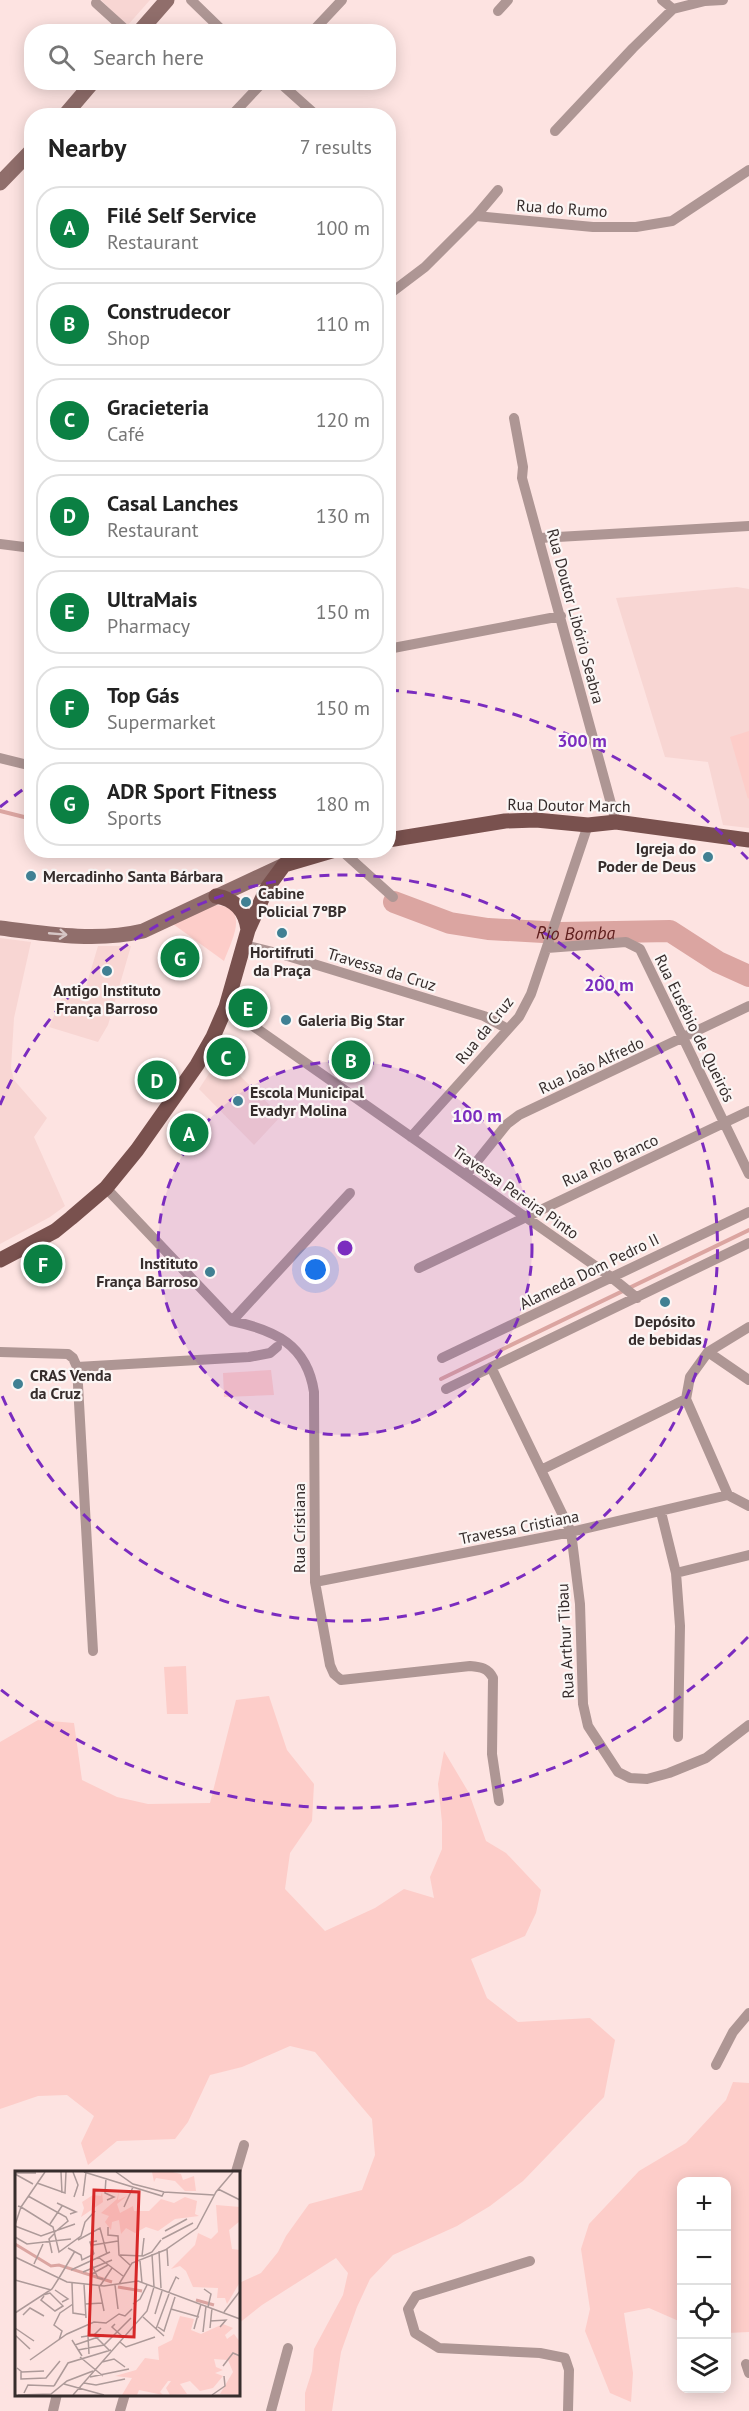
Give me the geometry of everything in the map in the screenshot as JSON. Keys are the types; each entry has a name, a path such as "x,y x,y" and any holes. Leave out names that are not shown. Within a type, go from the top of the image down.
{"main road":[{"path":"146,24 167,0"},
{"path":"71,108 86,90"},
{"path":"0,183 24,158"},
{"name":"Rua Doutor March","path":"396,839 505,821 536,820 588,825 616,822 749,840"},
{"path":"0,928 97,937 121,936 143,931 284,865 308,858"},
{"path":"0,1260 55,1231 106,1188 137,1150 197,1065 213,1036 226,1007 246,938 261,898 284,865"},
{"path":"216,896 228,900 241,910 247,921 246,938"}],"street":[{"path":"191,0 216,24"},
{"path":"320,24 342,0"},
{"path":"498,11 508,0"},
{"path":"662,0 673,9"},
{"path":"555,131 673,9 706,1 723,0"},
{"path":"96,3 119,24"},
{"path":"239,108 255,90"},
{"path":"288,90 308,108"},
{"name":"Rua do Rumo","path":"476,216 593,227 636,227 672,221 749,170"},
{"path":"396,289 425,267 457,237 498,190"},
{"name":"Rua Doutor Libório Seabra","path":"514,418 523,467 522,478 616,822"},
{"path":"540,538 749,526"},
{"path":"0,544 24,547"},
{"path":"396,647 561,616"},
{"path":"0,758 24,764"},
{"name":"Rua da Cruz","path":"411,1137 519,1017 531,994 588,825"},
{"path":"350,858 393,897"},
{"name":"Travessa da Cruz","path":"246,938 281,954 484,1016 508,1029"},
{"name":"Rua Eusébio de Queirós","path":"547,948 626,942 635,944 640,949 749,1174"},
{"name":"Rua João Alfredo","path":"466,1175 512,1119 749,1006"},
{"name":"Travessa Pereira Pinto","path":"226,1007 616,1281"},
{"name":"Rua Rio Branco","path":"419,1268 749,1111"},
{"path":"106,1188 232,1321 350,1193"},
{"name":"Alameda Dom Pedro II","path":"442,1358 616,1281 749,1212"},
{"path":"446,1389 634,1296 749,1243"},
{"path":"616,1281 634,1296"},
{"name":"Rua Cristiana","path":"232,1321 281,1336 303,1357 312,1376 315,1582 330,1665 334,1674 341,1680 470,1666 482,1667 490,1672 493,1678 492,1754 499,1801"},
{"path":"749,1327 708,1352 690,1377 686,1400 728,1495 749,1506"},
{"path":"77,1366 249,1357 270,1353 277,1347"},
{"path":"0,1352 68,1354 74,1358 77,1366 93,1651"},
{"path":"708,1352 749,1380"},
{"name":"Rua Arthur Tibau","path":"490,1367 571,1532 580,1604 583,1704 588,1726 618,1772 630,1778 647,1779 669,1773 706,1758 749,1725"},
{"path":"541,1470 686,1400"},
{"name":"Travessa Cristiana","path":"315,1582 571,1532 728,1495"},
{"path":"661,1512 676,1573 680,1626 678,1737"},
{"path":"676,1573 749,1555"},
{"path":"716,2065 734,2032 749,2013"},
{"path":"236,2171 244,2145"},
{"path":"530,2261 416,2296 408,2309 415,2333 440,2348 540,2353 565,2358 569,2370 568,2411"},
{"path":"271,2411 288,2348"},
{"path":"53,2411 57,2396"},
{"path":"120,2411 124,2396"}],"shaded area":[{"path":"101,0 150,0 129,24 125,24"},
{"path":"737,587 749,589 749,828 723,825 708,762 665,757 616,598"},
{"path":"749,731 749,798 748,799 730,737"},
{"path":"212,905 232,911 235,917 234,934 224,961 173,924"},
{"path":"0,938 31,942 14,1018 11,1068 14,1080 47,1118 34,1137 65,1206 50,1217 0,1244"},
{"name":"Antigo Instituto França Barroso","path":"98,946 131,946 108,1025 98,1042 49,1027 63,996 82,1000"},
{"name":"Escola Municipal Evadyr Molina","path":"217,1061 238,1074 281,1116 254,1145 199,1089"},
{"path":"271,1370 274,1395 224,1397 223,1373"},
{"path":"186,1666 188,1714 167,1714 164,1667"},
{"path":"269,1696 287,1750 314,1784 312,1821 290,1853 285,1889 325,1931 375,1908 404,1889 434,1898 430,1877 442,1849 438,1784 444,1751 469,1793 486,1841 506,1853 541,1890 536,1913 525,1936 471,1959 487,1998 518,2022 590,2018 615,2040 604,2097 523,2181 490,2206 457,2226 393,2255 370,2279 341,2352 332,2411 305,2411 305,2393 312,2371 314,2349 343,2295 348,2273 336,2258 262,2305 240,2322 240,2283 261,2273 278,2252 286,2236 309,2204 362,2190 375,2155 372,2119 315,2052 290,2046 242,2067 210,2075 188,2122 175,2139 117,2141 88,2165 81,2143 94,2116 67,2095 38,2096 0,2109 0,1742 38,1720 74,1723 82,1780 117,1797 148,1804 210,1803 236,1700"},
{"path":"733,2082 749,2083 749,2332 731,2333 731,2177 677,2177 677,2320 649,2308 624,2313 633,2373 631,2402 610,2393 585,2331 590,2309 581,2249 589,2224 639,2171 686,2143 726,2100"}],"waterway":[{"name":"Rio Bomba","path":"0,811 24,817"},
{"name":"Rio Bomba","path":"394,902 450,923 488,929 561,933 670,931 718,962 749,976"},
{"path":"441,1379 749,1230"}],"place":[{"name":"Igreja do Poder de Deus","path":"708,857"},
{"name":"Mercadinho Santa Bárbara","path":"31,876"},
{"name":"Cabine Policial 7ºBP","path":"246,902"},
{"name":"Hortifruti da Praça","path":"282,933"},
{"name":"ADR Sport Fitness","path":"180,958"},
{"name":"Antigo Instituto França Barroso","path":"107,971"},
{"name":"UltraMais","path":"248,1008"},
{"name":"Galeria Big Star","path":"286,1020"},
{"name":"Gracieteria","path":"226,1057"},
{"name":"Construdecor","path":"351,1060"},
{"name":"Casal Lanches","path":"157,1080"},
{"name":"Escola Municipal Evadyr Molina","path":"238,1101"},
{"name":"Filé Self Service","path":"189,1133"},
{"name":"Top Gás","path":"43,1264"},
{"name":"Instituto França Barroso","path":"210,1272"},
{"name":"Depósito de bebidas","path":"665,1302"},
{"name":"CRAS Venda da Cruz","path":"18,1384"}]}
